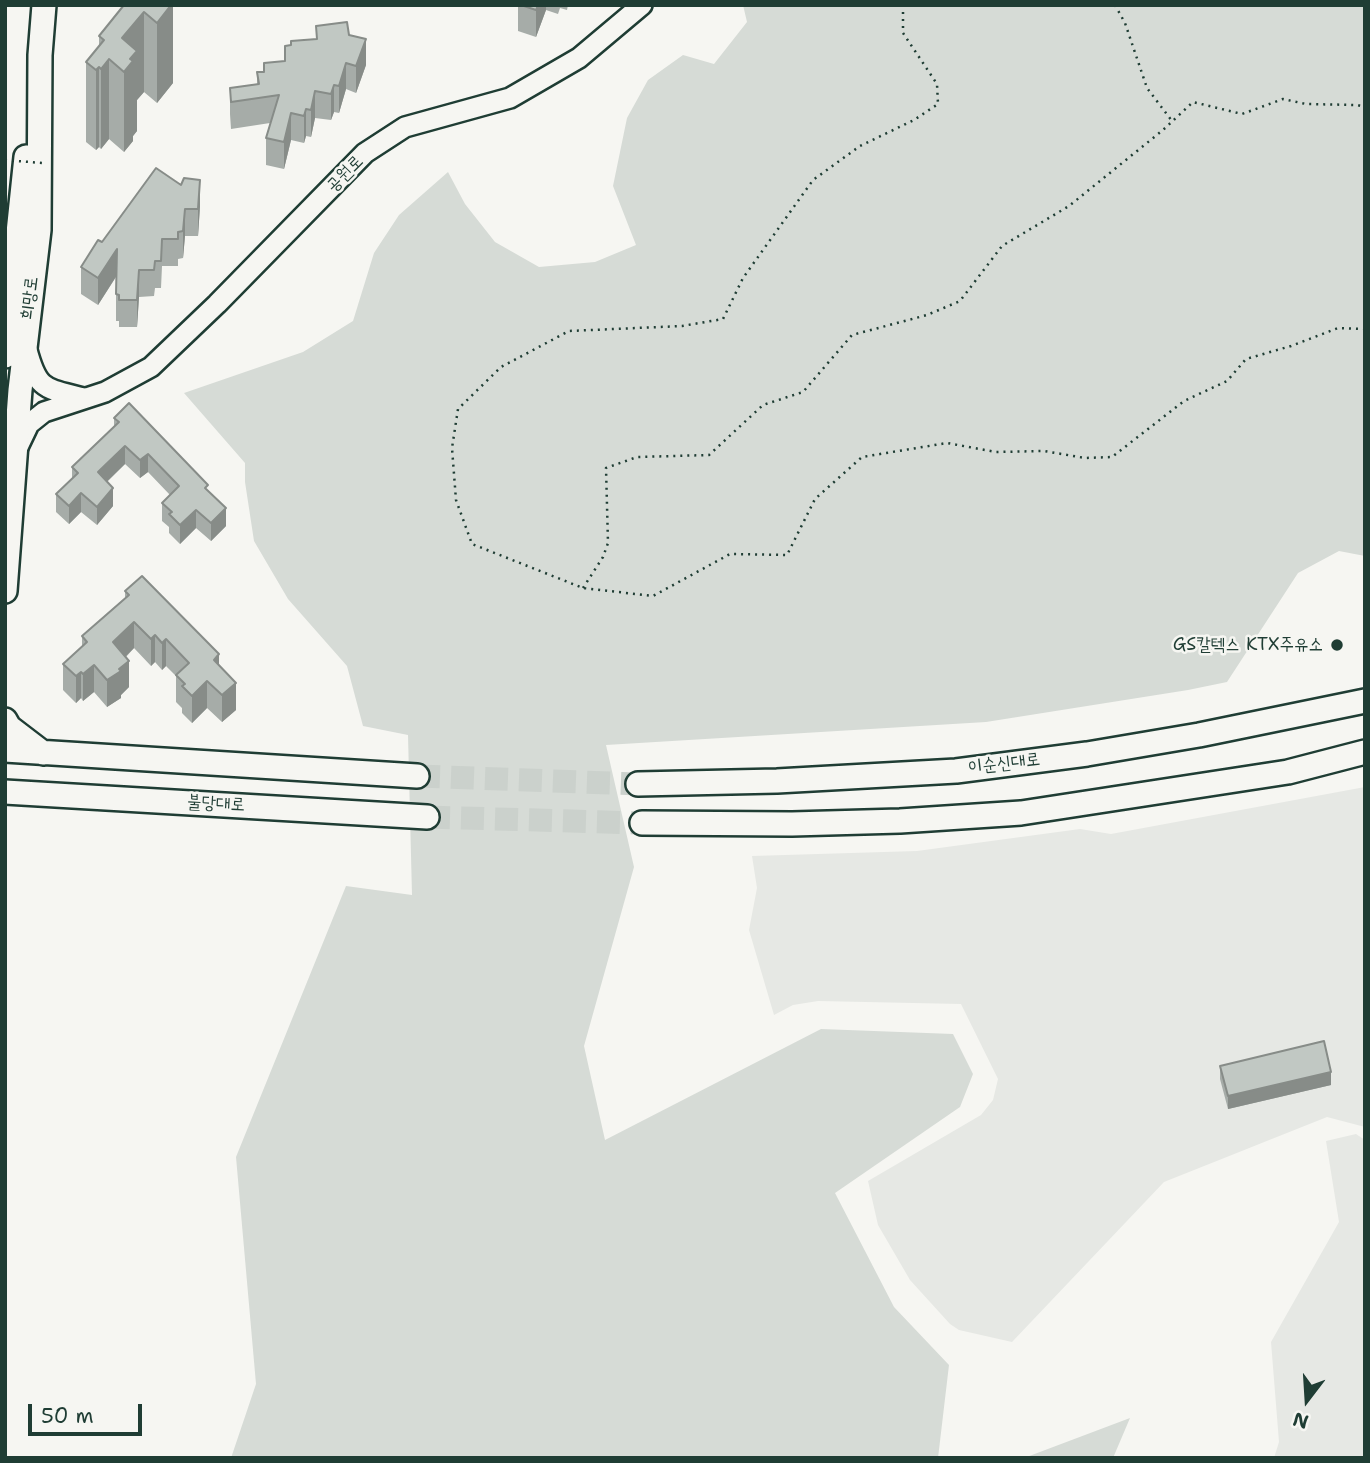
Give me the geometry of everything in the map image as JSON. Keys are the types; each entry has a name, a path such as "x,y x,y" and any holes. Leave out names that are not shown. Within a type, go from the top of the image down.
{"main road":[{"name":"희망로","path":"5,591 25,342 39,230 40,55 44,5"},
{"path":"5,356 30,112 40,55"},
{"name":"이순신대로","path":"638,784 777,781 956,771 1087,754 1365,701"},
{"path":"5,720 43,753"},
{"path":"5,750 417,776"},
{"path":"642,823 859,822 1021,813 1288,772 1365,752"},
{"name":"불당대로","path":"5,792 427,817"},
{"path":"5,808 40,794"}],"street":[{"name":"공원로","path":"16,451 29,424 44,412 64,408 83,398 105,392 151,367 217,304 365,153 405,127 510,97 579,58 642,5"},
{"path":"25,342 33,375 42,385 83,398"}],"path":[{"path":"903,5 902,33 937,84 938,104 914,120 860,145 813,180 743,278 723,319 682,327 569,331 501,367 458,409 452,448 456,500 472,544 583,588 653,596 730,554 787,555 815,499 862,457 947,443 996,452 1044,451 1086,458 1112,457 1184,401 1227,381 1246,359 1338,328 1365,329"},
{"path":"1115,5 1125,23 1147,88 1172,121"},
{"path":"583,588 603,557 608,543 606,468 637,457 709,455 763,405 803,392 852,335 927,315 960,301 1002,246 1069,206 1193,102 1242,114 1283,99 1306,104 1356,104 1365,107"},
{"path":"5,160 42,163"}],"shaded area":[{"path":"743,5 1365,5 1365,556 1339,551 1298,573 1227,682 986,722 606,745 634,867 584,1046 605,1140 821,1029 953,1034 973,1074 960,1107 835,1193 894,1307 949,1365 938,1458 231,1458 256,1384 236,1157 346,886 412,895 408,735 363,726 347,666 288,599 254,541 245,482 245,463 184,393 303,352 353,321 374,253 399,215 448,172 465,204 495,242 539,267 595,262 636,245 613,186 627,118 648,80 683,55 714,64 747,22"},
{"path":"1365,787 1365,1127 1327,1117 1164,1182 1012,1342 959,1330 950,1324 910,1280 878,1225 868,1181 981,1115 993,1100 998,1079 961,1004 818,1001 793,1005 774,1015 749,930 757,888 752,856 917,851 1080,829 1111,834"},
{"path":"1356,1134 1365,1140 1365,1458 1274,1458 1279,1442 1271,1342 1339,1222 1326,1141"},
{"path":"1130,1418 1113,1458 1024,1458"}],"building":[{"path":"124,5 171,5 157,23 144,12 122,38 137,51 124,72 109,59 101,69 99,67 96,70 86,62 104,40 99,36"},
{"path":"521,5 538,5 536,10"},
{"path":"347,22 349,35 366,39 356,66 346,63 339,86 334,85 331,94 315,91 311,110 306,109 304,116 291,113 284,142 266,138 279,95 231,102 230,88 259,84 257,72 264,72 264,63 285,61 285,46 291,45 291,41 317,39 316,26"},
{"path":"156,168 181,185 184,178 200,180 198,209 185,209 183,231 178,232 178,239 162,239 161,261 155,261 154,270 139,270 137,300 119,300 119,295 116,294 117,249 98,278 81,267 98,240 102,242"},
{"path":"129,403 208,485 205,488 226,508 211,523 196,510 180,525 162,503 179,486 148,454 140,460 125,446 98,472 113,488 97,507 81,493 69,506 56,494 78,473 72,467 119,422 114,418"},
{"path":"142,576 219,654 214,660 236,683 222,695 207,681 192,696 176,675 189,663 166,639 162,643 155,635 151,639 134,622 113,642 129,661 119,669 121,671 107,680 94,665 76,676 63,664 87,642 82,636 129,595 125,591"},
{"path":"1324,1041 1331,1072 1228,1096 1220,1066"}],"tunnel":[{"path":"417,776 638,784"},
{"path":"427,817 642,823"}],"place":[{"name":"GS칼텍스 KTX주유소","path":"1337,645"}]}
